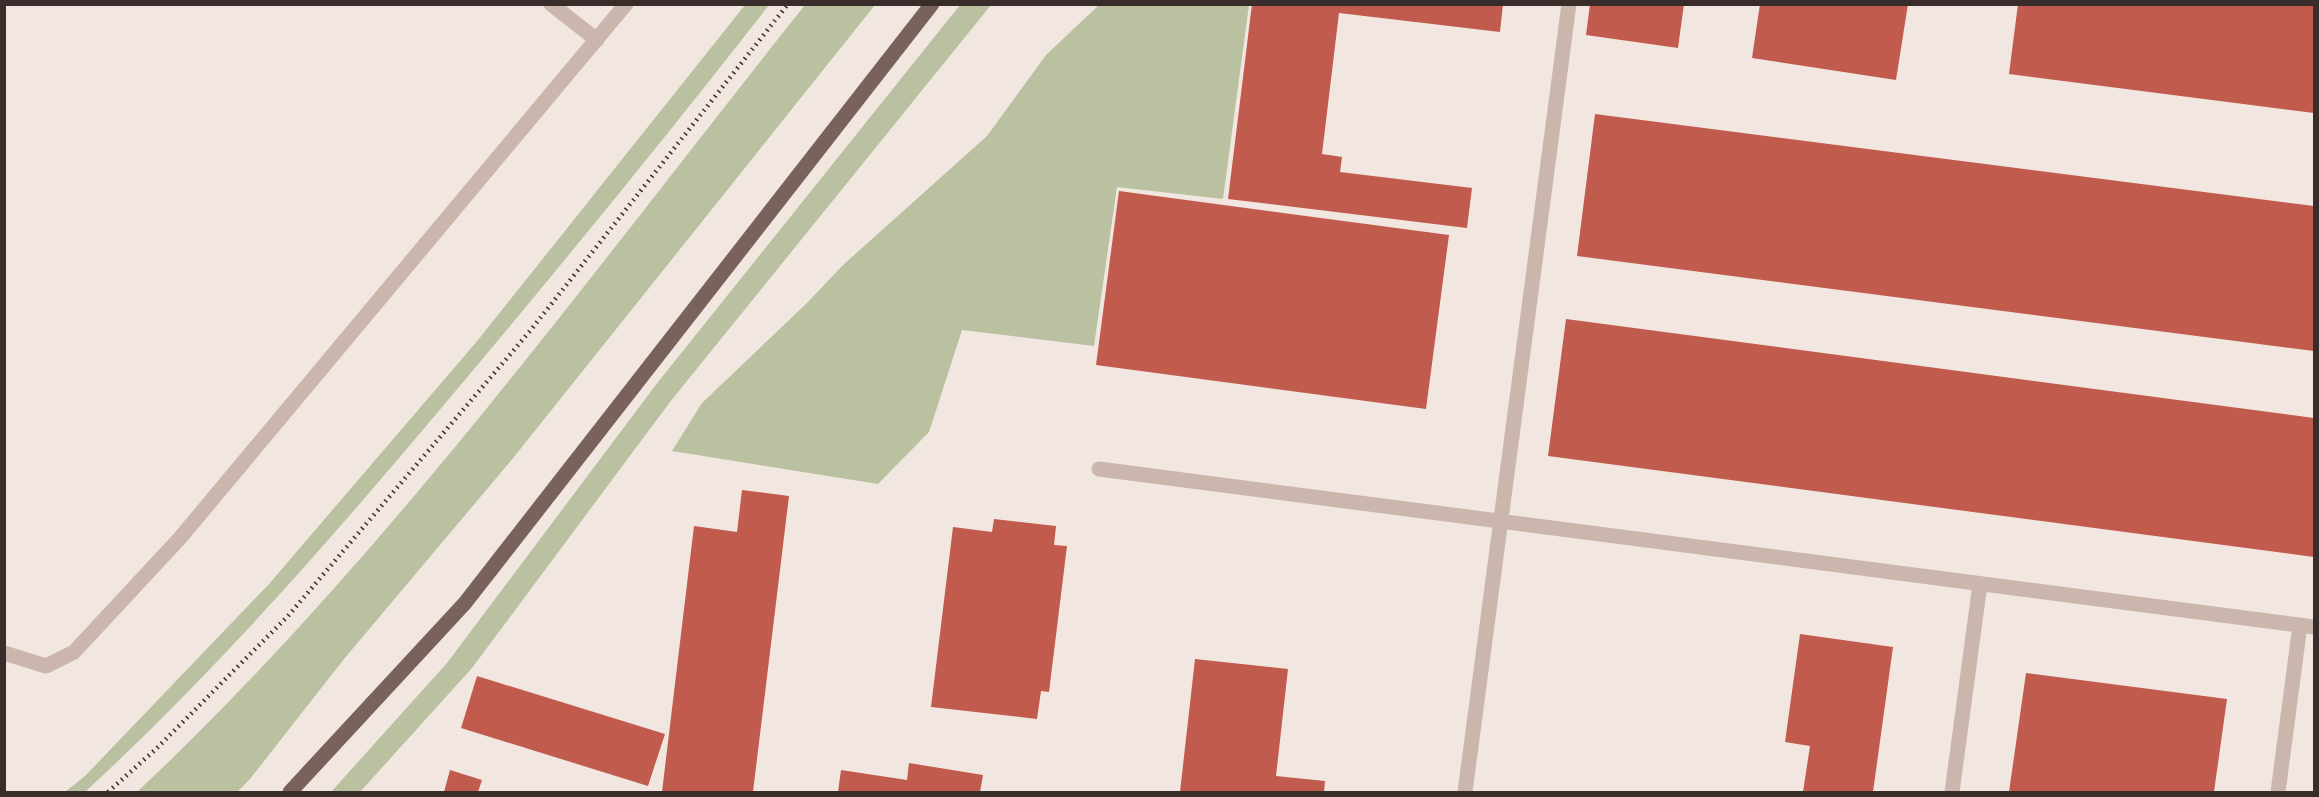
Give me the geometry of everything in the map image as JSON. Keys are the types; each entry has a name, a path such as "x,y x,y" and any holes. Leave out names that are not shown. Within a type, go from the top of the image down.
{"main road":[{"path":"290,792 465,603 932,4"}],"street":[{"path":"551,4 597,40"},
{"path":"4,653 46,666 74,652 188,529 626,4"},
{"path":"1465,792 1569,4"},
{"path":"1100,469 2307,626 2278,792"},
{"path":"1952,792 1980,584"}],"green space":[{"path":"745,5 769,5 564,260 354,511 268,608 132,747 85,792 65,792 85,776 269,584 478,340"},
{"path":"805,5 875,5 514,457 344,659 250,779 237,792 137,792 229,701 317,607 402,510 566,310"},
{"path":"960,5 991,5 670,402 472,668 360,792 331,792 447,663 658,382"},
{"path":"1099,5 1249,5 1223,199 1117,187 1094,346 962,330 929,432 878,484 672,451 702,403 808,302 843,265 987,136 1046,55"}],"building":[{"path":"1252,4 1503,4 1500,32 1339,13 1322,154 1342,157 1340,172 1472,188 1467,228 1228,199"},
{"path":"1590,4 1684,4 1678,48 1586,35"},
{"path":"1760,4 1908,4 1896,80 1752,58"},
{"path":"2018,4 2314,4 2314,113 2009,74"},
{"path":"1595,114 2314,206 2314,351 1577,256"},
{"path":"1119,191 1449,235 1426,409 1096,365"},
{"path":"1566,319 2314,418 2314,557 1548,456"},
{"path":"742,490 789,496 753,792 662,792 694,526 737,532"},
{"path":"994,519 1056,526 1054,545 1067,546 1049,692 1041,691 1037,719 931,707 953,527 992,532"},
{"path":"1800,634 1893,647 1873,792 1803,792 1810,746 1785,742"},
{"path":"1195,659 1288,669 1276,776 1325,781 1324,792 1180,792"},
{"path":"2026,673 2227,699 2214,792 2009,792"},
{"path":"477,676 665,734 648,786 461,728"},
{"path":"909,763 983,775 980,792 838,792 841,770 907,780"},
{"path":"450,770 482,780 478,792 444,792"}],"railway":[{"path":"108,792 156,749 288,616 530,331 788,4"}]}
